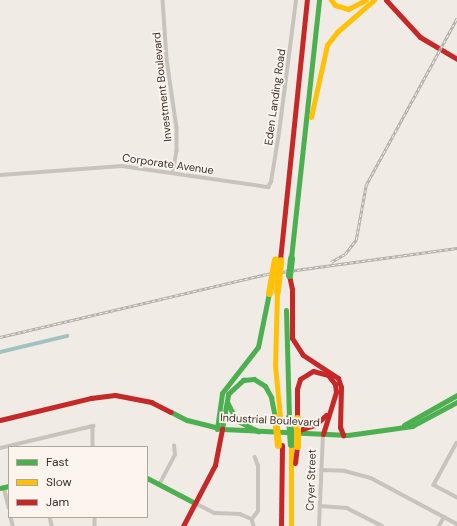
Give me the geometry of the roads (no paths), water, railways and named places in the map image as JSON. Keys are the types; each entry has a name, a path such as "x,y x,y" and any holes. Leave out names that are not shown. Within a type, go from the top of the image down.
{"main road":[{"path":"182,526 217,458 222,393 258,347 282,240 307,0"},
{"path":"319,0 302,167 289,275 290,313 293,341 303,354 335,375 340,382 340,427 343,435"},
{"path":"330,0 342,8 364,1"},
{"path":"302,167 327,45 337,32 374,0"},
{"path":"386,0 420,37 457,59"},
{"path":"278,260 275,365 277,417 283,492 281,526"},
{"path":"290,289 284,336 289,417 294,445"},
{"path":"291,526 292,471 297,418 298,385 308,373 320,372 333,380 336,392 323,434"},
{"path":"219,429 226,400 231,389 247,379 260,381 270,394 277,417"},
{"name":"Industrial Boulevard","path":"0,420 91,398 115,395 151,402 187,420 219,429 343,435 376,432 404,425 457,395"},
{"path":"323,434 341,398"},
{"path":"226,400 230,412 236,420 258,431"},
{"name":"Industrial Boulevard","path":"404,425 412,426 457,402"},
{"path":"293,432 319,423 331,408"},
{"path":"148,479 195,503"}],"street":[{"name":"Investment Boulevard","path":"164,0 167,59 177,128 177,151 173,173"},
{"name":"Eden Landing Road","path":"261,187 268,187 271,182 288,78 296,0"},
{"name":"Corporate Avenue","path":"0,175 108,166 173,173 261,187"},
{"path":"8,446 93,426 93,446"},
{"name":"Cryer Street","path":"319,526 323,434"},
{"path":"457,443 434,485 457,497"},
{"path":"159,485 175,455 174,446"},
{"path":"252,519 258,511 258,466 255,458"},
{"path":"321,470 345,471 371,478 457,524"},
{"path":"4,487 8,503"},
{"path":"195,503 215,512 239,513 252,519 254,526"},
{"path":"320,506 347,508 382,526"},
{"path":"439,526 444,517"}],"waterway":[{"path":"0,352 67,336"}],"railway":[{"path":"331,262 345,254 356,240 366,185 457,18"},
{"path":"0,337 267,274 457,248"}]}
